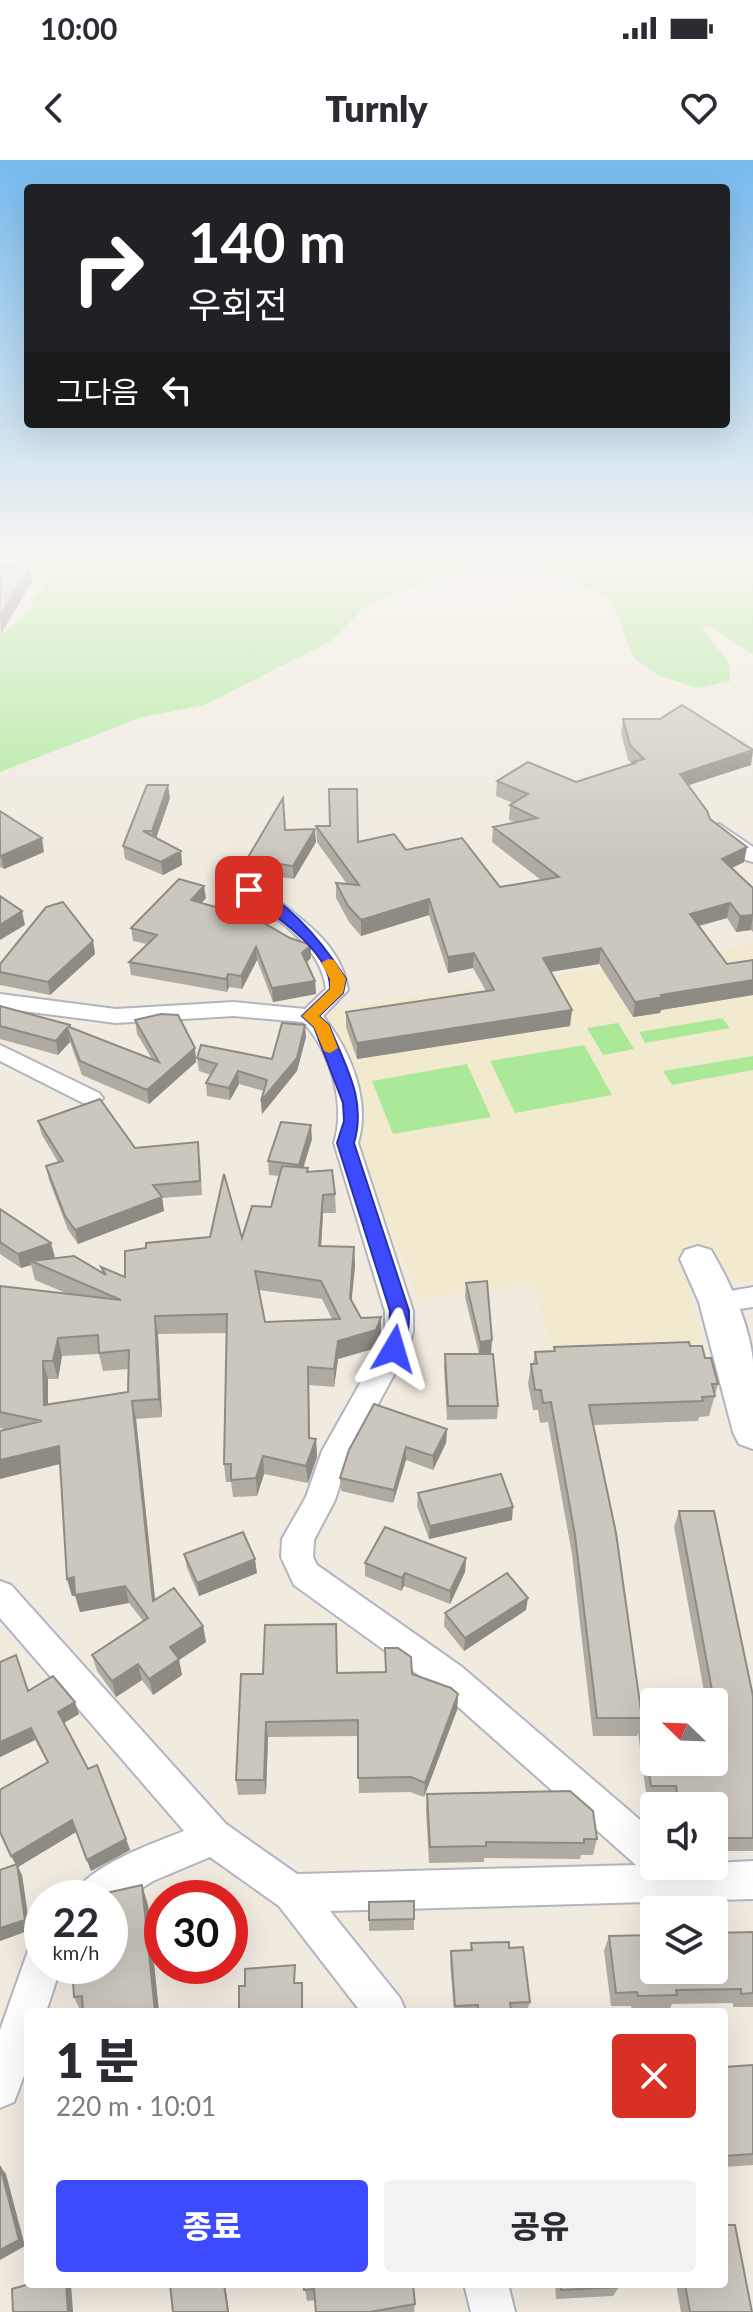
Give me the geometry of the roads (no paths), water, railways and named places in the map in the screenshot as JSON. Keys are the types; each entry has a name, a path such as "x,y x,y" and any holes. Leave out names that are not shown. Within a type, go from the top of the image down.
{"main road":[{"path":"698,1259 736,1300 753,1432"}],"street":[{"path":"716,828 753,856"},
{"path":"239,878 249,890 291,920 316,944 338,979 337,990 310,1016"},
{"path":"0,1001 116,1016 234,1009 310,1016 321,1025 351,1103 352,1121 346,1143 399,1311 399,1332 394,1349 333,1460 320,1500 298,1539 297,1557 305,1575 450,1678 640,1844"},
{"path":"0,1052 91,1098"},
{"path":"0,1595 213,1837 292,1893 383,2008"},
{"path":"120,1880 140,1868 213,1837"},
{"path":"292,1893 640,1876"},
{"path":"728,1878 753,1880"},
{"path":"27,2008 36,1984"},
{"path":"0,2088 24,2018"},
{"path":"487,2288 493,2312"}]}
